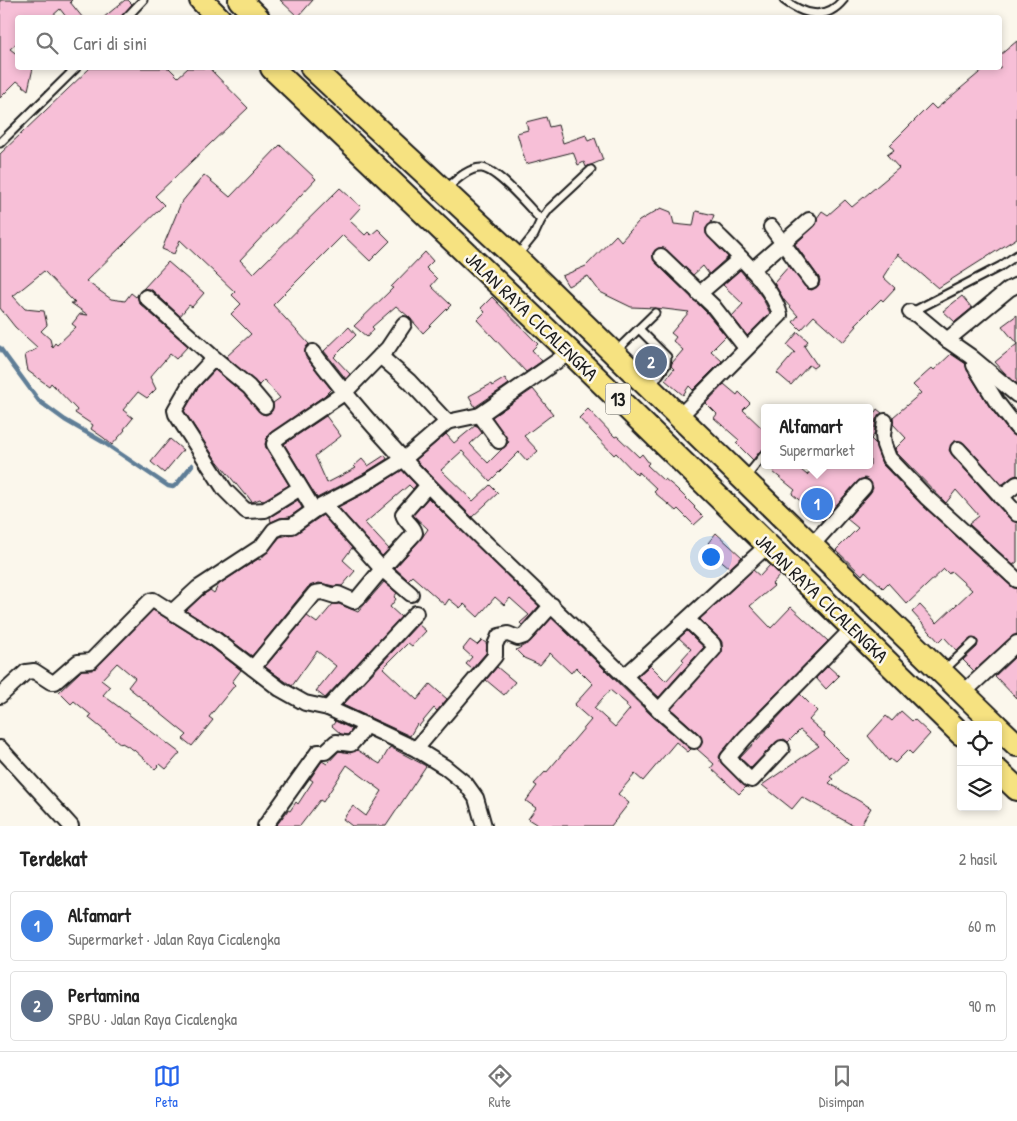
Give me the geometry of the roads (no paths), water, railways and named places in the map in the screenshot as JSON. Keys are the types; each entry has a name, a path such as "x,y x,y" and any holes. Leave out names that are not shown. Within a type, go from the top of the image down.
{"highway":[{"path":"201,0 216,15"},
{"name":"JALAN RAYA CICALENGKA","path":"274,70 570,352 957,730"},
{"name":"JALAN RAYA CICALENGKA","path":"314,70 516,258 992,721"},
{"name":"JALAN RAYA CICALENGKA","path":"1002,731 1017,745"},
{"path":"1002,775 1017,790"}],"street":[{"path":"752,270 809,220"},
{"path":"771,227 811,281"},
{"path":"679,417 780,315 776,303 752,270 714,231"},
{"path":"661,256 713,306 746,348"},
{"path":"699,294 741,258"},
{"path":"946,340 1009,289 1017,285"},
{"path":"146,297 249,387 266,406"},
{"path":"910,312 917,314 946,340 970,356 1017,395"},
{"path":"404,324 388,348 344,393 276,439 274,444 300,488 382,569 411,594"},
{"path":"313,352 344,393 428,485 659,710 694,741"},
{"path":"173,611 198,588 262,546 274,530 283,526 292,526 404,459 447,422 480,415 570,352"},
{"path":"380,356 420,392 447,422"},
{"path":"970,356 996,401 1017,428"},
{"path":"214,358 190,384 175,410 206,463 225,490 246,510 265,510 300,488"},
{"path":"480,415 499,441"},
{"path":"885,420 884,445 889,458 926,497 1017,580"},
{"path":"958,448 1017,514"},
{"path":"1001,497 1017,484"},
{"path":"253,668 315,593 322,592 335,596 338,594 354,601 415,534 415,530 404,518 403,514 428,485"},
{"path":"812,546 864,487"},
{"path":"626,676 768,545"},
{"path":"0,696 26,672 32,670 51,682 55,682 78,662 91,661 153,600 215,639 280,689 305,703 328,708 416,749 445,767 466,784 476,798 484,826"},
{"path":"416,749 495,656 495,645 499,636 508,634 518,638 524,636 552,605"},
{"path":"328,708 416,613"},
{"path":"659,710 714,649 713,644 688,620"},
{"path":"782,748 752,780 728,758 745,738 854,628"},
{"path":"963,693 1017,643"},
{"path":"265,826 318,752 324,752 336,742 351,744 365,725"},
{"path":"0,748 71,826"}],"lane":[{"path":"129,15 143,0"},
{"path":"784,0 797,10 815,14 827,12 843,0"},
{"path":"0,142 74,70"},
{"path":"445,190 457,178 475,169 483,168 492,172 504,182 541,220"},
{"path":"516,258 534,235 549,209 592,170"},
{"path":"910,312 1001,266 1017,255"},
{"path":"613,354 655,314"},
{"path":"639,329 667,356 668,360 650,388"},
{"path":"744,479 761,459"},
{"path":"942,672 974,643"}],"waterway":[{"path":"0,348 39,401 65,420 103,442 168,486 173,487 177,484 192,465"}],"place":[{"name":"Pertamina","path":"651,362"},
{"name":"Alfamart","path":"817,504"}]}
